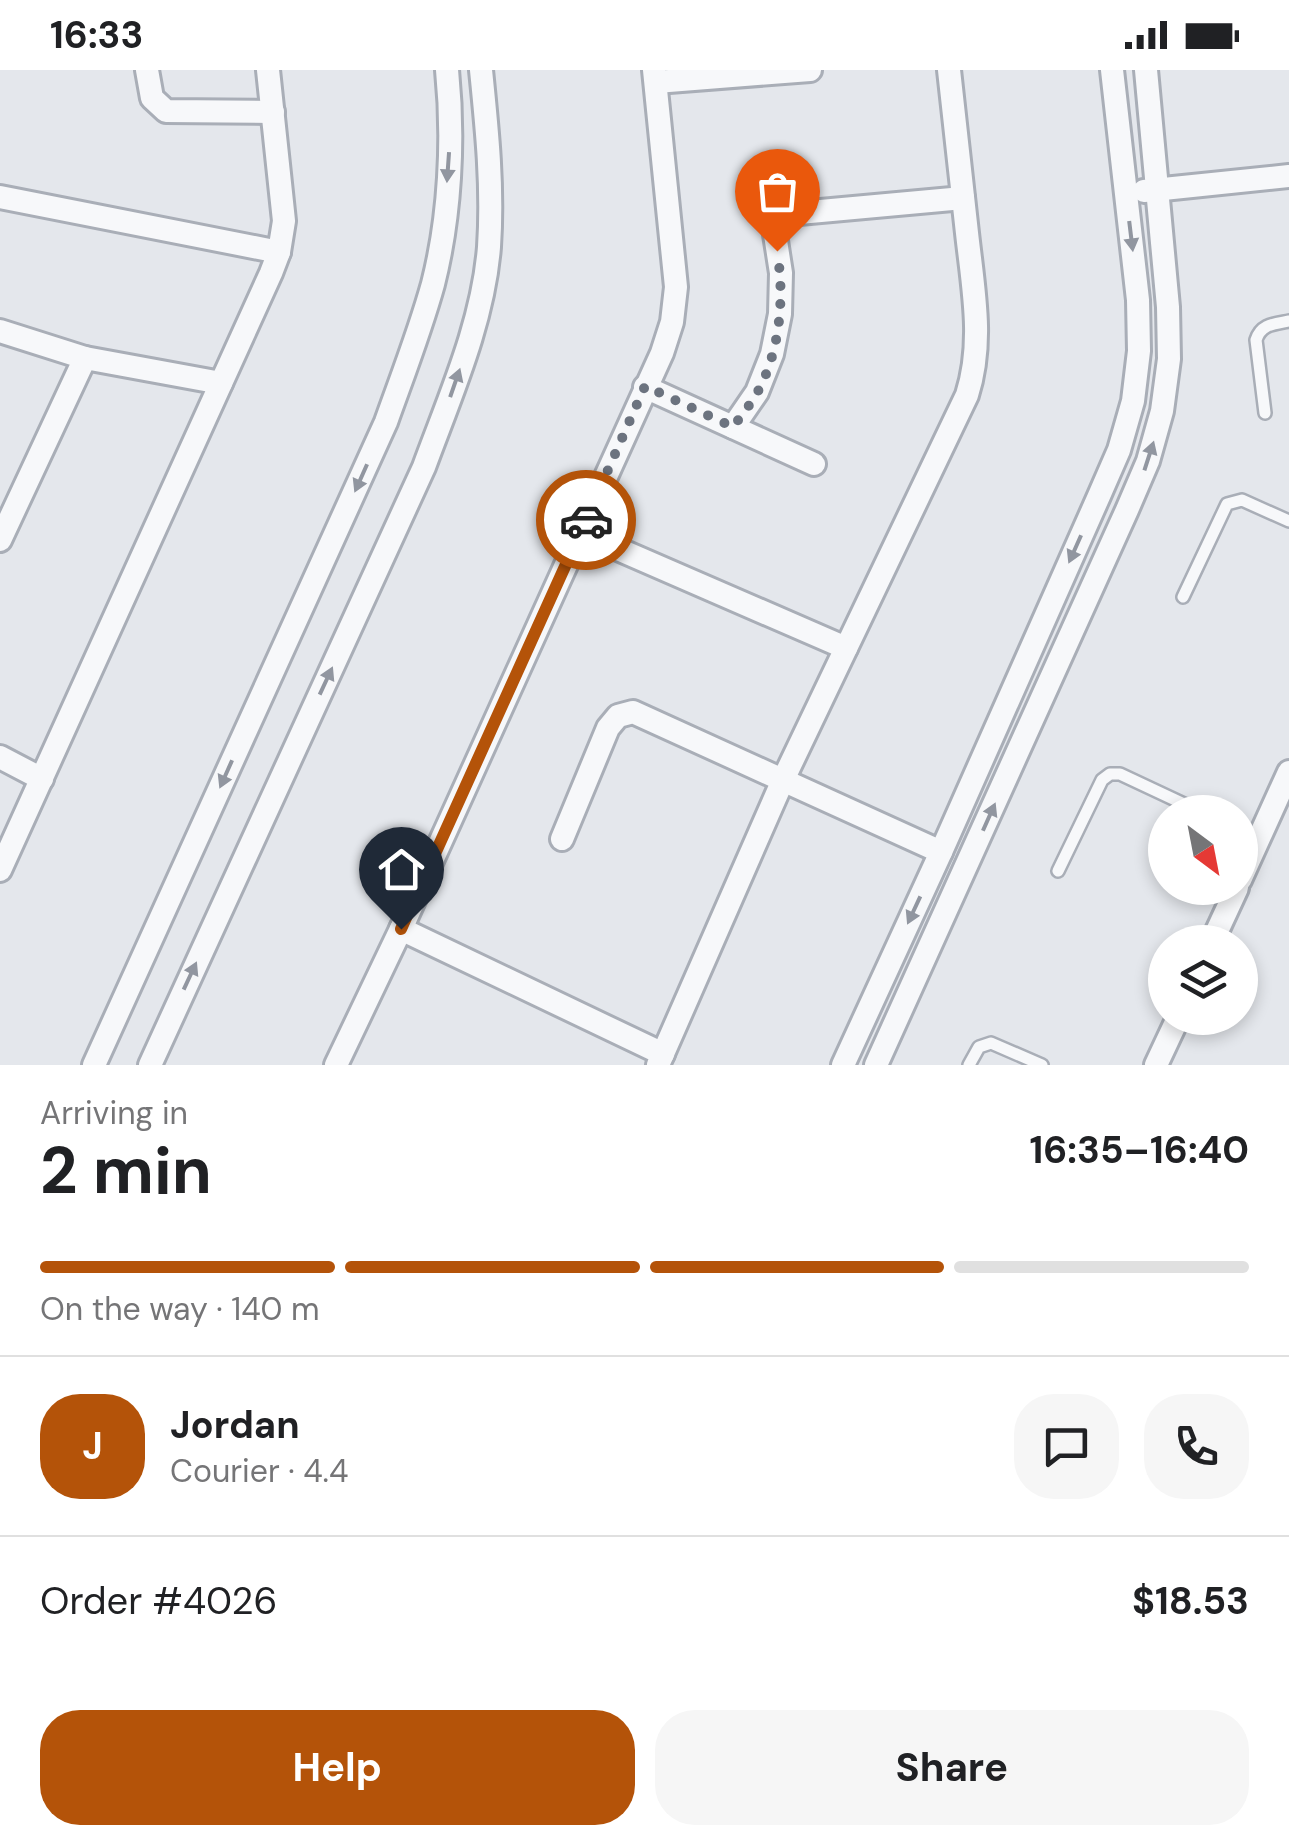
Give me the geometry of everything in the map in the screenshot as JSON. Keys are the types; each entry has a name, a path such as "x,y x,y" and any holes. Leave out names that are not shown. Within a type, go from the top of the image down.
{"street":[{"path":"147,70 152,98 166,111 273,112"},
{"path":"0,870 279,252 284,221 268,70"},
{"path":"94,1065 386,422 418,332 443,235 452,116 447,70"},
{"path":"150,1065 424,468 458,377 478,314 489,249 491,184 481,70"},
{"path":"336,1065 662,353 672,322 676,287 655,76 810,70"},
{"path":"401,929 660,1060 783,780 974,374 977,331 948,70"},
{"path":"843,1065 1119,450 1133,401 1139,351 1138,300 1112,70"},
{"path":"876,1065 1148,461 1162,411 1169,359 1168,306 1146,70"},
{"path":"1126,193 1289,176"},
{"path":"0,196 279,252"},
{"path":"733,427 757,392 772,354 780,314 781,273 774,228 779,216 963,198"},
{"path":"0,331 85,358 222,383"},
{"path":"0,540 85,358"},
{"path":"645,386 814,464"},
{"path":"581,532 846,648"},
{"path":"562,839 608,728 625,713 640,714 941,852"},
{"path":"0,756 42,778"},
{"path":"1258,822 1289,772"},
{"path":"1156,1065 1170,1035"}],"lane":[{"path":"1265,412 1256,340 1266,326 1289,322"},
{"path":"1183,597 1227,504 1242,500 1289,521"},
{"path":"1058,871 1102,780 1110,774 1120,774 1164,795"},
{"path":"969,1065 975,1051 991,1043 1042,1065"}],"way so far":[{"path":"586,520 645,386 733,427 757,392 772,354 780,314 777,251"}],"route":[{"path":"401,929 586,520"}]}
